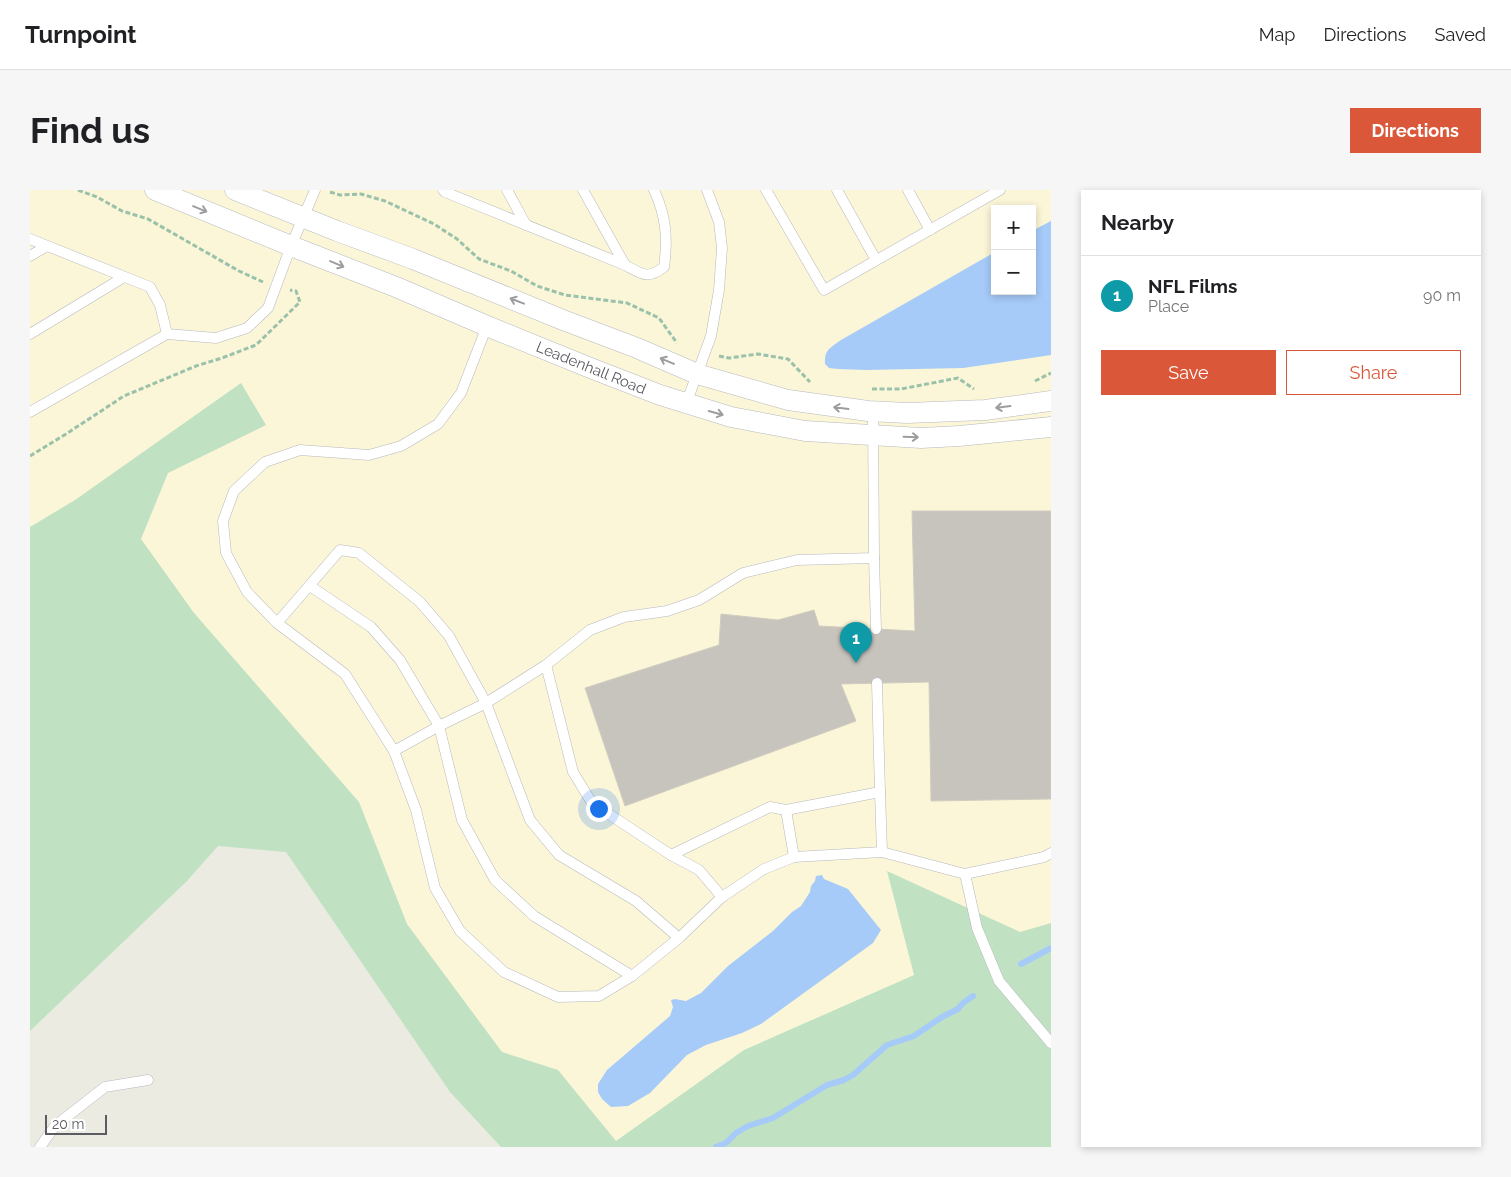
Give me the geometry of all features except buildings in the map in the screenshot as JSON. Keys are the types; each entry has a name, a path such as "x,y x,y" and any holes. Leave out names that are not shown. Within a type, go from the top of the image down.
{"street":[{"name":"Leadenhall Road","path":"155,190 588,367 686,404 731,417 805,431 921,438 1035,430 1051,427"},
{"path":"235,190 413,259 697,374 788,400 873,412 907,413 985,410 1051,401"}],"lane":[{"path":"30,412 167,334 216,338 247,328 268,308 291,246 316,190"},
{"path":"444,190 625,265 643,275 654,274 664,267 666,254 666,224 654,190"},
{"path":"506,190 526,225"},
{"path":"583,190 625,265"},
{"path":"686,404 711,336 719,290 722,248 719,222 707,190"},
{"path":"766,190 824,290 930,230 981,195 1000,190"},
{"path":"836,190 876,260"},
{"path":"908,190 930,230"},
{"path":"30,239 150,287 160,305 167,334"},
{"path":"30,256 47,246"},
{"path":"30,334 124,277"},
{"path":"487,326 461,393 438,424 401,446 369,455 300,450 265,462 234,490 223,521 226,553 247,592 277,623 345,674 394,751 416,810 435,888 460,932 504,972 558,997 599,996 632,976 679,938 722,897 764,869 794,856 882,852 965,874 1044,857 1051,853"},
{"path":"873,412 876,629"},
{"path":"277,623 340,550 358,553 420,602 448,636 486,703 530,820 559,855 636,901 679,938"},
{"path":"394,751 486,703 546,665 590,630 624,617 667,611 699,600 743,573 797,560 874,558"},
{"path":"310,586 371,627 400,660 440,726 462,820 495,880 534,916 632,976"},
{"path":"546,665 573,772 592,804 671,855 700,870 722,897"},
{"path":"877,683 882,852"},
{"path":"671,855 770,807 786,810 880,792"},
{"path":"786,810 794,856"},
{"path":"965,874 977,928 999,981 1051,1043"},
{"path":"40,1147 55,1126 105,1087 148,1080"}],"path":[{"path":"327,192 340,195 361,194 385,201 434,224 457,239 480,259 511,271 537,286 565,294 627,303 659,318 677,343 728,358 758,354 788,359 812,384"},
{"path":"1028,382 1051,373"},
{"path":"863,389 901,388 958,378 973,389 982,388"}],"shaded area":[{"path":"30,190 1051,190 1051,1147 558,1147 78,553 30,598"}],"green space":[{"path":"241,383 266,425 168,473 141,539 194,613 359,802 407,924 502,1052 558,1070 616,1141 744,1050 914,975 887,871 1020,932 1051,923 1051,1147 501,1147 450,1092 286,852 218,846 187,881 30,1031 30,527 75,500"}],"water":[{"path":"1051,221 1051,355 963,368 866,370 829,368 825,364 827,352 841,340 991,254 991,295 1036,295 1036,229"},
{"path":"822,875 824,879 848,889 881,930 873,943 761,1024 742,1033 706,1045 687,1055 650,1093 628,1106 611,1107 602,1099 598,1092 598,1084 607,1070 670,1016 673,1007 671,1000 686,1001 701,993 728,966 773,931 792,912 801,906 810,892 816,876"}],"waterway":[{"path":"1021,964 1051,948"},
{"path":"716,1147 726,1143 736,1133 748,1126 773,1118 827,1085 853,1075 887,1045 914,1036 942,1017 958,1009 973,996"}],"place":[{"name":"NFL Films","path":"856,663"}]}
